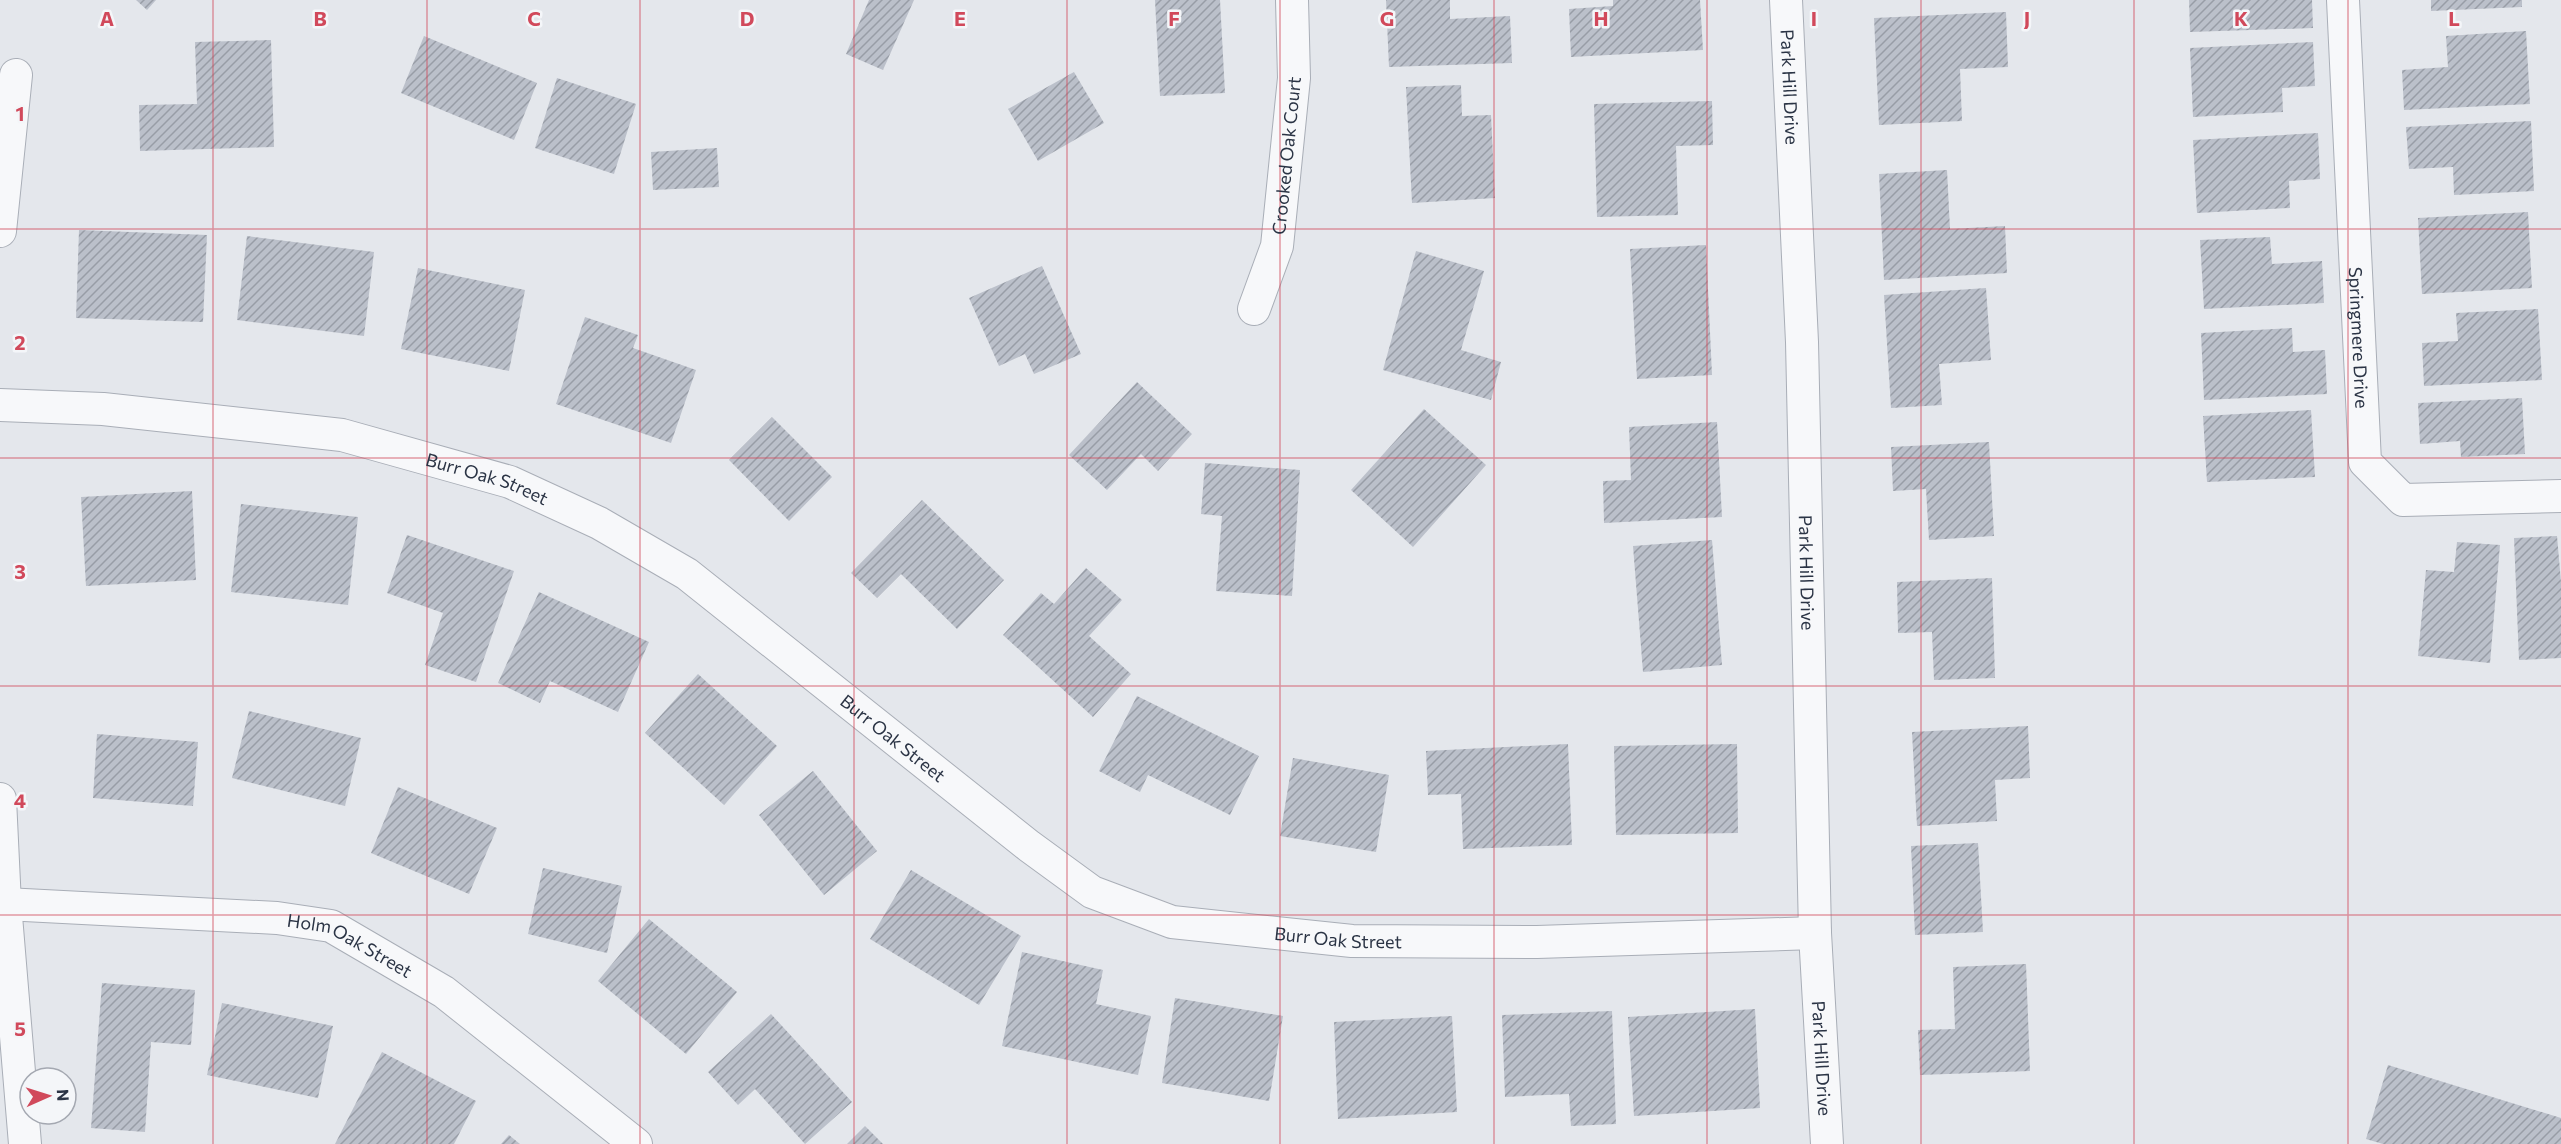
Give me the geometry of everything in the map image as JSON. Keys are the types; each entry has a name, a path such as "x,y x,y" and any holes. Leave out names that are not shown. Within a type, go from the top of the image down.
{"street":[{"name":"Crooked Oak Court","path":"1254,309 1276,246 1294,78 1292,0"},
{"name":"Park Hill Drive","path":"1786,0 1802,342 1815,933 1827,1144"},
{"name":"Springmere Drive","path":"2343,0 2365,462 2403,500 2561,496"},
{"path":"0,231 16,75"},
{"name":"Burr Oak Street","path":"0,405 103,409 342,435 510,482 599,523 687,574 1029,846 1092,892 1172,922 1352,940 1538,942 1815,933"},
{"path":"0,799 5,904 25,1144"},
{"name":"Holm Oak Street","path":"5,904 278,918 331,926 444,992 636,1144"}],"building":[{"path":"136,0 156,0 147,10"},
{"path":"869,0 914,0 883,70 846,54"},
{"path":"1155,0 1220,0 1225,93 1160,96"},
{"path":"1386,0 1450,0 1450,19 1510,16 1512,63 1389,67"},
{"path":"1613,0 1700,0 1703,50 1571,57 1569,9 1613,6"},
{"path":"2189,0 2312,0 2313,28 2190,32"},
{"path":"2431,0 2522,0 2522,7 2431,11"},
{"path":"2006,12 2008,67 1960,69 1962,121 1879,125 1874,18"},
{"path":"2526,31 2530,104 2404,110 2402,70 2448,67 2446,36"},
{"path":"424,36 537,83 514,140 401,93"},
{"path":"271,40 274,147 140,151 139,105 197,104 195,42"},
{"path":"2313,42 2315,86 2282,88 2283,112 2193,117 2190,48"},
{"path":"1074,72 1104,123 1038,161 1008,109"},
{"path":"557,78 636,104 614,174 535,148"},
{"path":"1461,85 1462,116 1491,115 1495,198 1412,203 1406,87"},
{"path":"1712,101 1713,145 1676,146 1678,215 1597,217 1594,104"},
{"path":"2531,121 2534,191 2454,195 2453,167 2409,169 2406,127"},
{"path":"2318,133 2320,179 2289,181 2290,208 2197,213 2193,140"},
{"path":"717,148 719,187 653,190 651,152"},
{"path":"1947,170 1950,229 2005,226 2007,273 1884,280 1879,174"},
{"path":"2528,212 2532,288 2422,294 2418,218"},
{"path":"79,230 207,235 203,322 76,318"},
{"path":"247,236 374,252 364,336 237,320"},
{"path":"2270,237 2272,264 2322,261 2324,303 2204,309 2200,240"},
{"path":"1706,245 1712,375 1637,379 1630,249"},
{"path":"1416,251 1484,271 1461,350 1501,362 1491,400 1383,370"},
{"path":"1042,266 1081,354 1034,374 1025,354 999,366 969,298"},
{"path":"418,268 525,290 509,371 401,349"},
{"path":"1986,288 1991,360 1939,364 1942,405 1891,408 1884,295"},
{"path":"2538,309 2542,380 2424,386 2422,343 2458,341 2456,313"},
{"path":"585,317 638,335 633,348 696,370 671,443 556,404"},
{"path":"2292,328 2293,352 2325,350 2327,394 2204,400 2201,333"},
{"path":"1137,382 1192,434 1158,471 1141,454 1107,490 1069,455"},
{"path":"2522,398 2525,454 2461,457 2460,441 2420,444 2418,403"},
{"path":"1424,409 1486,465 1413,547 1351,490"},
{"path":"2311,410 2315,477 2207,482 2203,416"},
{"path":"772,417 832,477 789,521 729,460"},
{"path":"1717,422 1722,517 1604,523 1603,481 1631,480 1629,427"},
{"path":"1989,442 1994,536 1929,540 1926,489 1893,491 1891,447"},
{"path":"1205,463 1300,470 1292,596 1216,591 1222,516 1201,514"},
{"path":"192,491 196,580 86,586 81,497"},
{"path":"922,500 1004,580 957,629 901,574 877,598 851,573"},
{"path":"241,504 358,517 348,605 231,592"},
{"path":"407,535 514,571 476,682 425,665 443,613 387,593"},
{"path":"2557,536 2561,582 2561,658 2519,660 2514,538"},
{"path":"1712,540 1722,665 1643,672 1633,546"},
{"path":"2457,542 2500,545 2490,663 2418,656 2426,570 2454,572"},
{"path":"1086,568 1122,600 1089,636 1131,674 1093,717 1003,635 1041,593 1054,604"},
{"path":"1992,578 1995,678 1934,680 1932,632 1898,633 1897,582"},
{"path":"539,592 649,642 618,712 550,681 540,703 498,683"},
{"path":"698,674 777,746 724,805 645,733"},
{"path":"1137,696 1259,756 1230,815 1148,775 1140,792 1099,771"},
{"path":"249,711 361,738 345,806 232,778"},
{"path":"2028,726 2030,778 1995,780 1997,821 1917,826 1912,732"},
{"path":"97,734 198,742 193,806 93,798"},
{"path":"1568,744 1572,845 1463,849 1461,794 1428,795 1426,751"},
{"path":"1737,744 1738,833 1616,835 1614,746"},
{"path":"1293,758 1389,775 1376,852 1280,836"},
{"path":"813,771 877,851 824,895 759,815"},
{"path":"398,787 497,828 469,894 371,853"},
{"path":"1978,843 1983,932 1915,935 1911,846"},
{"path":"543,868 622,886 607,953 528,934"},
{"path":"911,870 1021,936 979,1005 870,939"},
{"path":"649,919 737,992 686,1054 598,981"},
{"path":"1022,952 1103,970 1096,1004 1151,1016 1138,1075 1002,1046"},
{"path":"2026,964 2030,1071 1920,1075 1918,1030 1955,1029 1953,967"},
{"path":"102,983 195,990 191,1045 151,1042 145,1132 91,1128"},
{"path":"1175,998 1283,1016 1269,1101 1162,1083"},
{"path":"222,1003 333,1026 318,1098 207,1075"},
{"path":"1755,1009 1760,1108 1634,1116 1628,1017"},
{"path":"1612,1011 1616,1124 1571,1126 1569,1094 1505,1097 1502,1015"},
{"path":"771,1014 852,1102 805,1144 755,1089 738,1105 708,1072"},
{"path":"1452,1016 1457,1112 1338,1119 1334,1022"},
{"path":"382,1052 476,1101 454,1144 335,1144"},
{"path":"2388,1065 2561,1118 2561,1144 2383,1144 2366,1139"},
{"path":"865,1126 883,1144 847,1144"},
{"path":"509,1135 520,1144 501,1144"}]}
